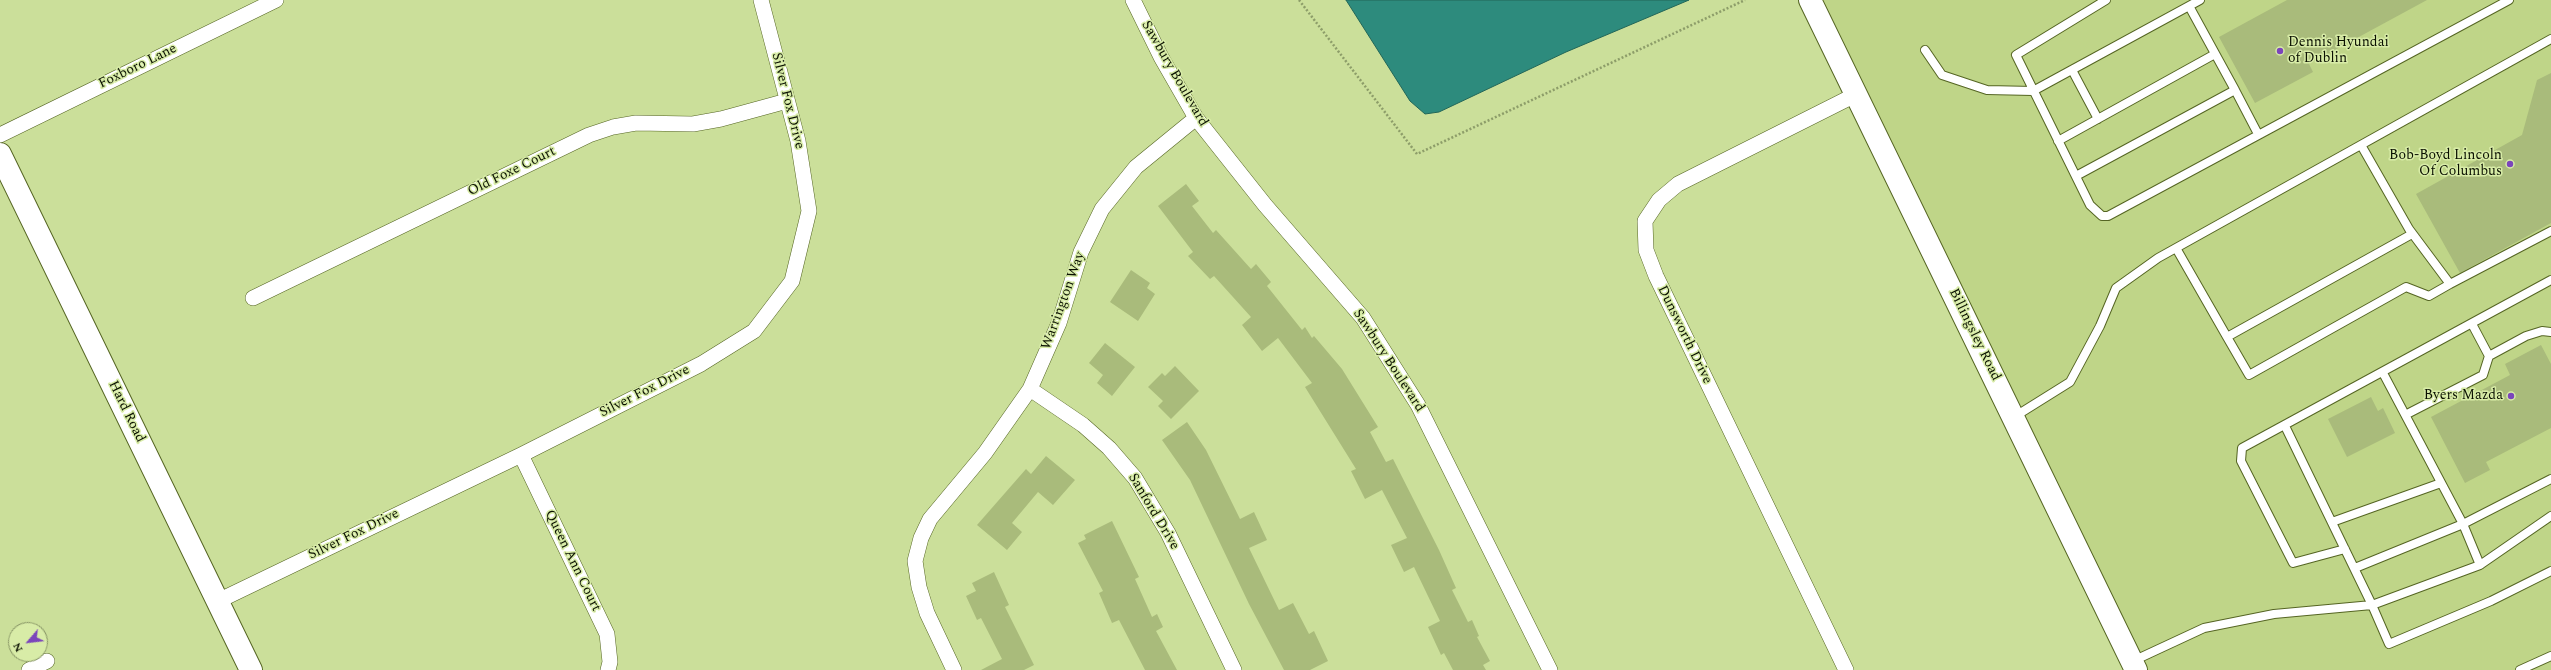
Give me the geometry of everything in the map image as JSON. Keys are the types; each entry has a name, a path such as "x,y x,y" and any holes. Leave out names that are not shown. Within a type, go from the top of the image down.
{"street":[{"name":"Foxboro Lane","path":"0,135 276,0"},
{"name":"Silver Fox Drive","path":"218,601 521,455 701,364 754,331 792,281 809,211 798,141 761,0"},
{"name":"Sawbury Boulevard","path":"1133,0 1161,57 1196,118 1265,205 1367,325 1418,405 1550,670"},
{"name":"Billingsley Road","path":"1810,0 2134,666"},
{"name":"Dunsworth Drive","path":"1846,670 1656,276 1646,250 1645,221 1659,200 1678,184 1857,94"},
{"name":"Old Foxe Court","path":"253,298 589,135 613,126 636,123 693,124 721,119 787,102"},
{"name":"Warrington Way","path":"954,670 927,613 919,587 915,561 920,538 930,519 985,453 1030,389 1059,324 1081,252 1102,209 1136,167 1196,118"},
{"name":"Hard Road","path":"0,154 251,670"},
{"name":"Sanford Drive","path":"1030,389 1083,425 1109,448 1135,478 1168,533 1234,670"},
{"name":"Queen Ann Court","path":"521,455 607,634 610,662 608,670"},
{"path":"29,670 45,662"}],"lane":[{"path":"2106,0 2016,55 2095,212 2102,216 2108,216 2498,3 2509,0"},
{"path":"1925,50 1942,75 1987,90 2033,91 2200,0"},
{"path":"2189,6 2258,134"},
{"path":"2014,417 2070,382 2100,326 2116,288 2176,248 2551,39"},
{"path":"2058,141 2215,54"},
{"path":"2072,70 2098,119"},
{"path":"2076,176 2235,90"},
{"path":"2361,145 2412,234 2450,284"},
{"path":"2176,248 2249,376 2406,287 2429,296 2551,230"},
{"path":"2227,337 2412,234"},
{"path":"2345,549 2293,563 2241,461 2242,448 2383,373 2551,280"},
{"path":"2472,324 2489,356"},
{"path":"2406,414 2483,375 2489,356 2526,336 2542,331 2551,332"},
{"path":"2383,373 2463,524 2480,565"},
{"path":"2285,426 2355,568 2389,644 2490,601 2551,571"},
{"path":"2355,568 2463,524 2551,479"},
{"path":"2332,522 2441,483"},
{"path":"2134,666 2204,628 2274,614 2372,604 2480,565 2551,516"},
{"path":"2520,670 2551,656"}],"path":[{"path":"1299,0 1417,154 1745,0"}],"shaded area":[{"path":"1810,0 2551,0 2551,670 2136,670"}],"water":[{"path":"1346,0 1689,0 1566,52 1439,112 1425,114 1410,101"}],"building":[{"name":"Dennis Hyundai of Dublin","path":"2287,0 2427,0 2309,64 2313,72 2255,103 2219,37"},
{"name":"Bob-Boyd Lincoln Of Columbus","path":"2551,73 2551,223 2460,273 2416,194 2522,135 2537,80"},
{"path":"1186,184 1199,201 1192,206 1213,233 1216,230 1251,269 1256,264 1271,282 1267,286 1302,330 1305,327 1312,338 1314,336 1342,369 1378,427 1370,432 1386,462 1393,459 1439,550 1456,588 1452,590 1468,622 1472,620 1479,636 1477,637 1490,661 1483,665 1486,670 1453,670 1444,653 1441,655 1428,627 1440,621 1414,567 1404,572 1391,545 1407,538 1382,490 1365,499 1351,471 1356,469 1305,387 1312,383 1278,338 1262,351 1242,325 1251,317 1214,276 1210,279 1188,256 1193,252 1158,206"},
{"path":"1131,270 1150,283 1147,288 1155,294 1138,321 1110,302"},
{"path":"1105,343 1135,367 1112,396 1097,383 1103,375 1089,363"},
{"name":"Byers Mazda","path":"2541,345 2551,364 2551,428 2486,462 2490,470 2465,483 2431,417 2510,375 2505,364"},
{"path":"1175,366 1199,391 1171,419 1158,406 1163,401 1148,387 1162,373 1165,376"},
{"name":"Byers Mazda","path":"2371,397 2378,411 2383,408 2395,433 2347,457 2328,419"},
{"path":"1187,422 1206,450 1240,519 1254,512 1267,540 1249,548 1279,610 1293,603 1309,634 1314,631 1328,661 1310,670 1284,670 1249,604 1190,480 1162,440"},
{"path":"1046,456 1075,480 1053,505 1038,492 1012,523 1022,532 1007,550 977,525 1026,469 1031,474"},
{"path":"1112,521 1139,577 1135,579 1152,617 1157,614 1163,627 1156,631 1177,670 1145,670 1119,620 1112,623 1099,593 1103,591 1078,543 1086,539 1084,535"},
{"path":"994,572 1009,605 1005,607 1034,665 1024,670 981,670 1002,659 981,618 977,620 966,596 976,591 972,583"}],"place":[{"name":"Dennis Hyundai of Dublin","path":"2280,51"},
{"name":"Bob-Boyd Lincoln Of Columbus","path":"2510,164"},
{"name":"Byers Mazda","path":"2511,396"}]}
